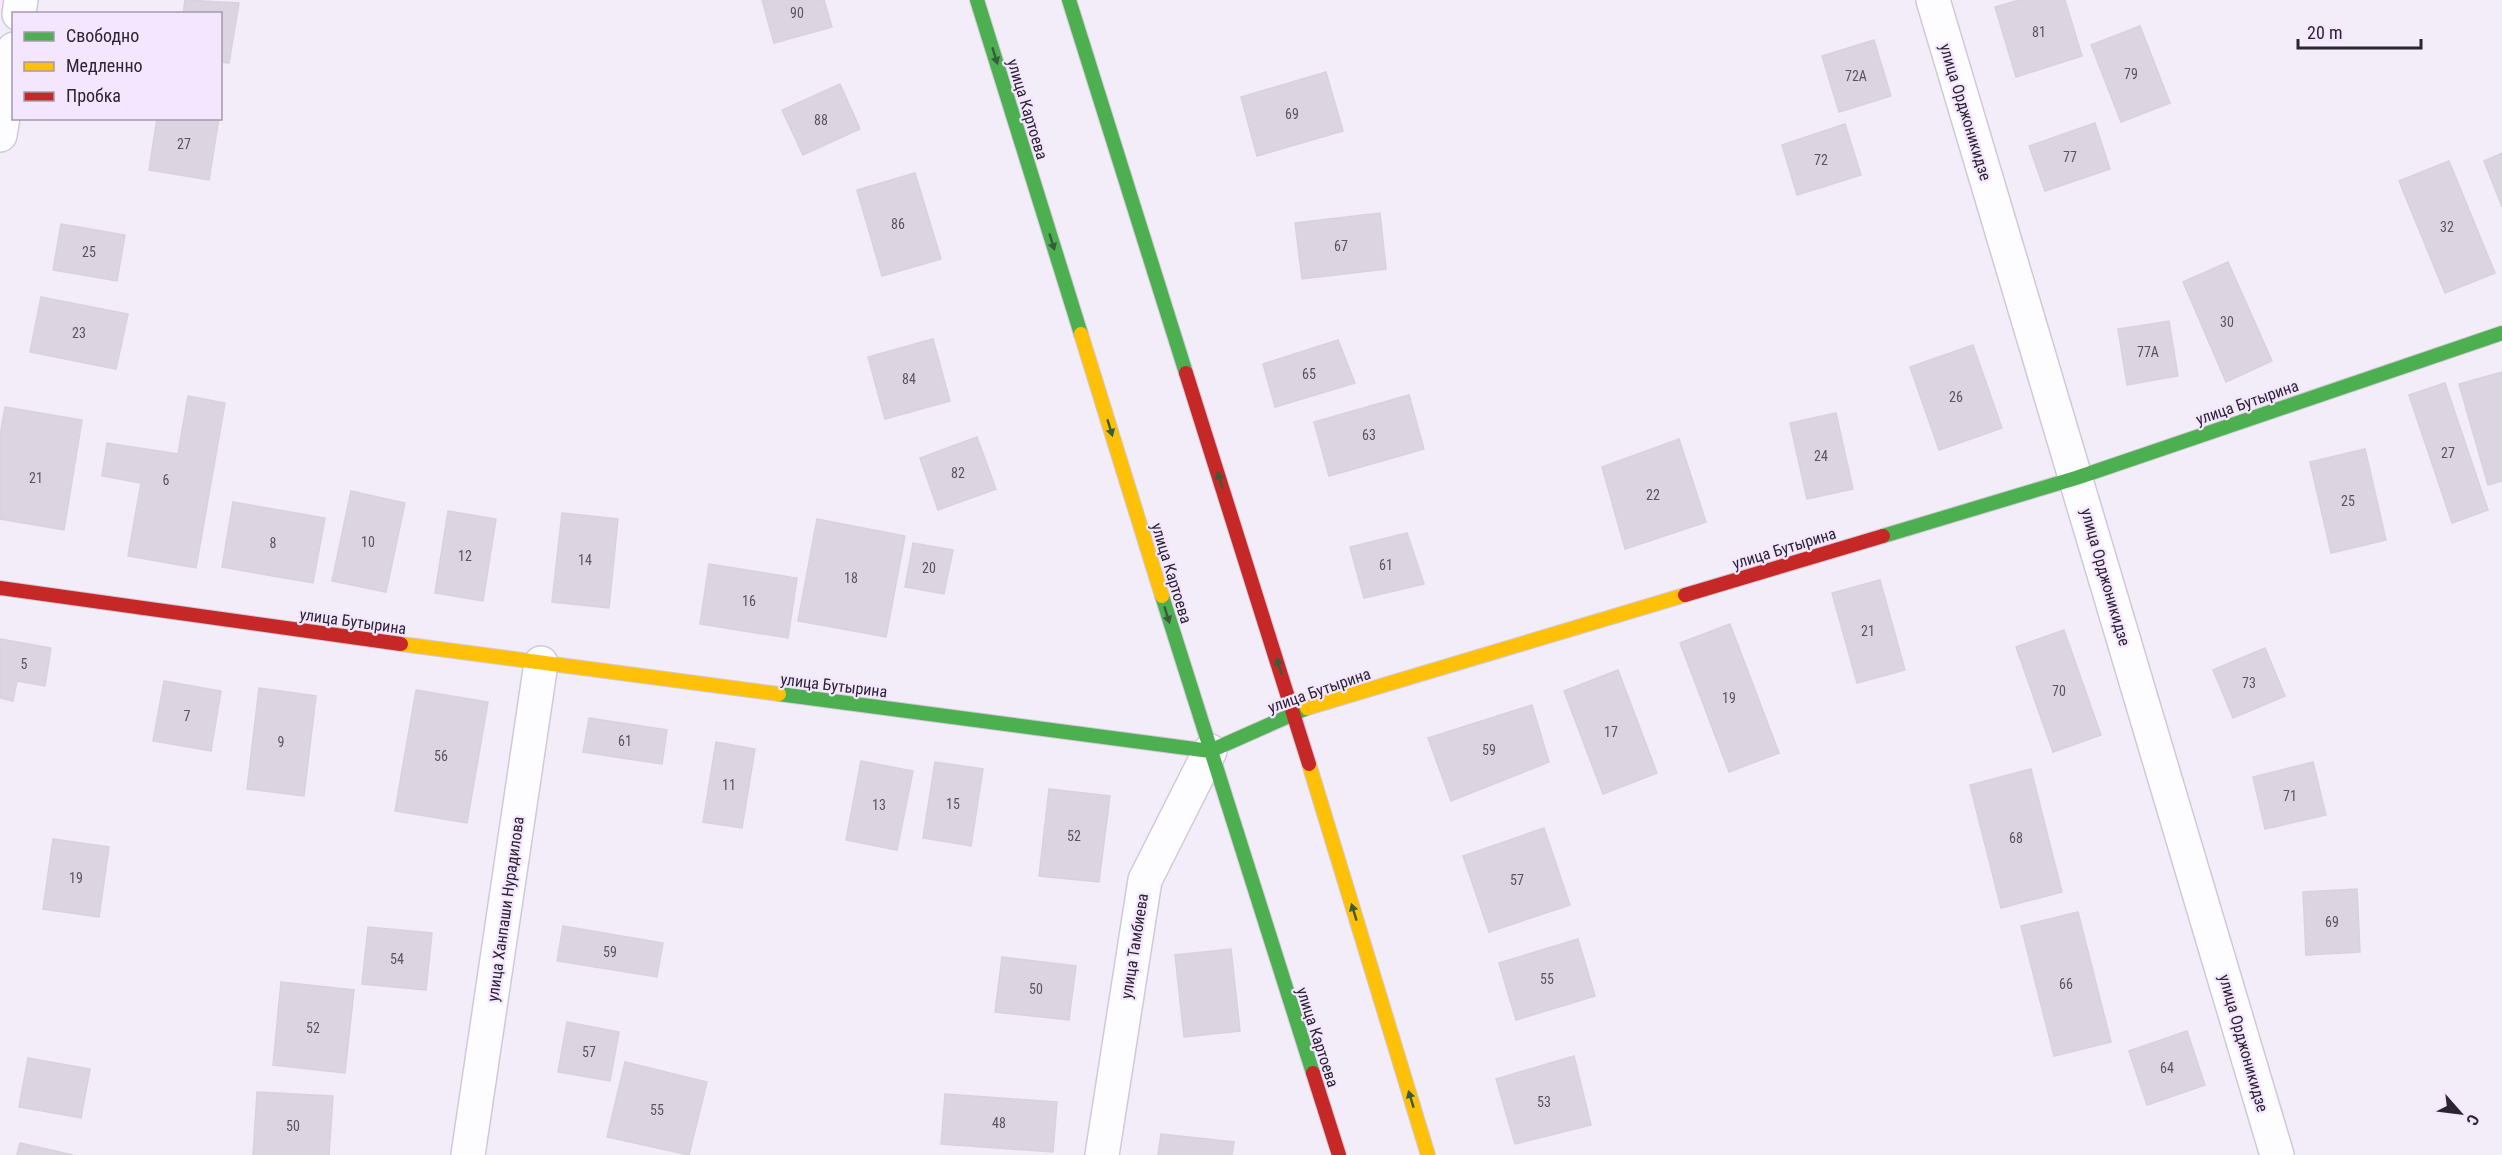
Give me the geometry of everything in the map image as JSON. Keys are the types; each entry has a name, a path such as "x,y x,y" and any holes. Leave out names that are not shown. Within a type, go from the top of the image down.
{"street":[{"name":"улица Картоева","path":"977,0 1209,751 1339,1155"},
{"path":"1069,0 1293,712 1428,1155"},
{"name":"улица Орджоникидзе","path":"1933,0 2277,1155"},
{"path":"0,135 12,61"},
{"name":"улица Бутырина","path":"0,588 541,663 1209,751 1293,712 2076,478 2502,333"},
{"name":"улица Ханпаши Нурадилова","path":"468,1155 541,663"},
{"name":"улица Тамбиева","path":"1102,1155 1145,880 1209,751"}],"building":[{"path":"185,0 239,3 229,63 222,62 222,12 183,12"},
{"path":"762,0 824,0 832,27 774,43"},
{"path":"2019,0 2065,0 2082,56 2016,77 1995,7"},
{"path":"2140,26 2170,103 2121,122 2091,45"},
{"path":"1874,40 1891,96 1839,112 1822,56"},
{"path":"1326,72 1343,131 1257,156 1241,97"},
{"path":"840,84 860,129 803,155 782,110"},
{"path":"157,120 219,120 209,180 149,170"},
{"path":"2095,123 2110,169 2045,191 2029,146"},
{"path":"1845,124 1861,175 1797,195 1782,145"},
{"path":"2502,153 2502,207 2484,161"},
{"path":"2449,161 2495,273 2445,293 2399,181"},
{"path":"915,173 941,259 882,276 857,190"},
{"path":"1380,213 1386,269 1302,279 1295,223"},
{"path":"61,224 125,235 117,281 53,270"},
{"path":"2228,262 2272,361 2226,382 2183,282"},
{"path":"41,297 128,314 116,369 30,352"},
{"path":"2169,321 2178,376 2127,385 2118,329"},
{"path":"933,339 950,401 885,419 868,357"},
{"path":"1338,340 1355,383 1275,407 1263,364"},
{"path":"1973,345 2002,428 1939,450 1910,367"},
{"path":"2502,372 2502,481 2488,485 2459,384"},
{"path":"2445,383 2488,510 2452,523 2409,395"},
{"path":"1409,395 1424,449 1329,476 1314,422"},
{"path":"188,396 225,403 196,568 128,556 141,483 102,476 107,443 178,454"},
{"path":"5,407 82,420 64,530 0,519 0,436"},
{"path":"1836,413 1853,489 1807,499 1790,423"},
{"path":"977,437 996,489 938,510 920,458"},
{"path":"1679,439 1706,522 1625,549 1602,467"},
{"path":"2365,449 2386,540 2331,553 2310,462"},
{"path":"351,491 405,503 386,592 332,581"},
{"path":"233,502 325,518 313,583 222,567"},
{"path":"448,511 496,519 483,601 435,593"},
{"path":"562,513 618,519 609,608 552,602"},
{"path":"817,519 905,536 886,637 798,621"},
{"path":"1407,533 1424,584 1364,598 1350,547"},
{"path":"913,543 953,550 944,594 905,587"},
{"path":"709,564 797,578 788,638 700,624"},
{"path":"1880,580 1905,670 1857,683 1832,593"},
{"path":"1730,624 1779,753 1729,772 1680,643"},
{"path":"2064,630 2101,735 2053,752 2016,647"},
{"path":"0,639 51,648 45,686 17,681 13,701 0,698"},
{"path":"2265,648 2285,696 2233,718 2213,670"},
{"path":"1618,670 1657,773 1603,794 1564,691"},
{"path":"164,681 221,691 211,751 153,741"},
{"path":"259,688 316,696 304,796 247,789"},
{"path":"416,690 488,702 467,823 395,811"},
{"path":"1532,705 1549,762 1451,801 1428,738"},
{"path":"589,718 667,730 662,764 583,752"},
{"path":"716,742 755,749 742,828 703,822"},
{"path":"861,761 913,771 897,850 846,840"},
{"path":"935,762 983,769 971,846 923,838"},
{"path":"2313,762 2326,815 2265,829 2253,777"},
{"path":"2031,769 2062,892 2001,908 1970,785"},
{"path":"1049,789 1110,796 1099,882 1039,876"},
{"path":"1544,828 1570,905 1489,932 1463,856"},
{"path":"53,839 109,847 99,917 43,909"},
{"path":"2357,889 2360,952 2306,955 2303,892"},
{"path":"2078,912 2111,1042 2054,1056 2021,926"},
{"path":"563,926 663,943 657,977 557,961"},
{"path":"368,927 432,933 426,990 362,984"},
{"path":"1578,939 1595,996 1516,1020 1499,963"},
{"path":"1231,949 1240,1031 1184,1037 1175,955"},
{"path":"1002,957 1076,966 1069,1020 995,1012"},
{"path":"281,982 354,990 345,1073 273,1065"},
{"path":"567,1022 619,1032 610,1081 558,1072"},
{"path":"2187,1031 2205,1085 2147,1105 2129,1051"},
{"path":"1574,1056 1591,1125 1515,1144 1496,1079"},
{"path":"28,1058 90,1069 81,1118 19,1107"},
{"path":"625,1062 707,1082 689,1155 607,1137"},
{"path":"257,1092 333,1096 329,1155 253,1155"},
{"path":"945,1094 1057,1102 1053,1152 941,1144"},
{"path":"1161,1134 1234,1142 1232,1155 1158,1155"},
{"path":"20,1143 73,1155 17,1155"}],"traffic: fast":[{"path":"977,0 1081,334"},
{"path":"1069,0 1186,373"},
{"path":"1883,536 2076,478 2502,333"},
{"path":"1162,596 1313,1073"},
{"path":"779,694 1210,751 1307,708"}],"traffic: slow":[{"path":"1081,334 1162,596"},
{"path":"1307,708 1685,595"},
{"path":"401,644 779,694"},
{"path":"1309,764 1428,1155"}],"traffic: jam":[{"path":"1186,373 1309,764"},
{"path":"1685,595 1883,536"},
{"path":"0,588 401,644"},
{"path":"1313,1073 1339,1155"}]}
